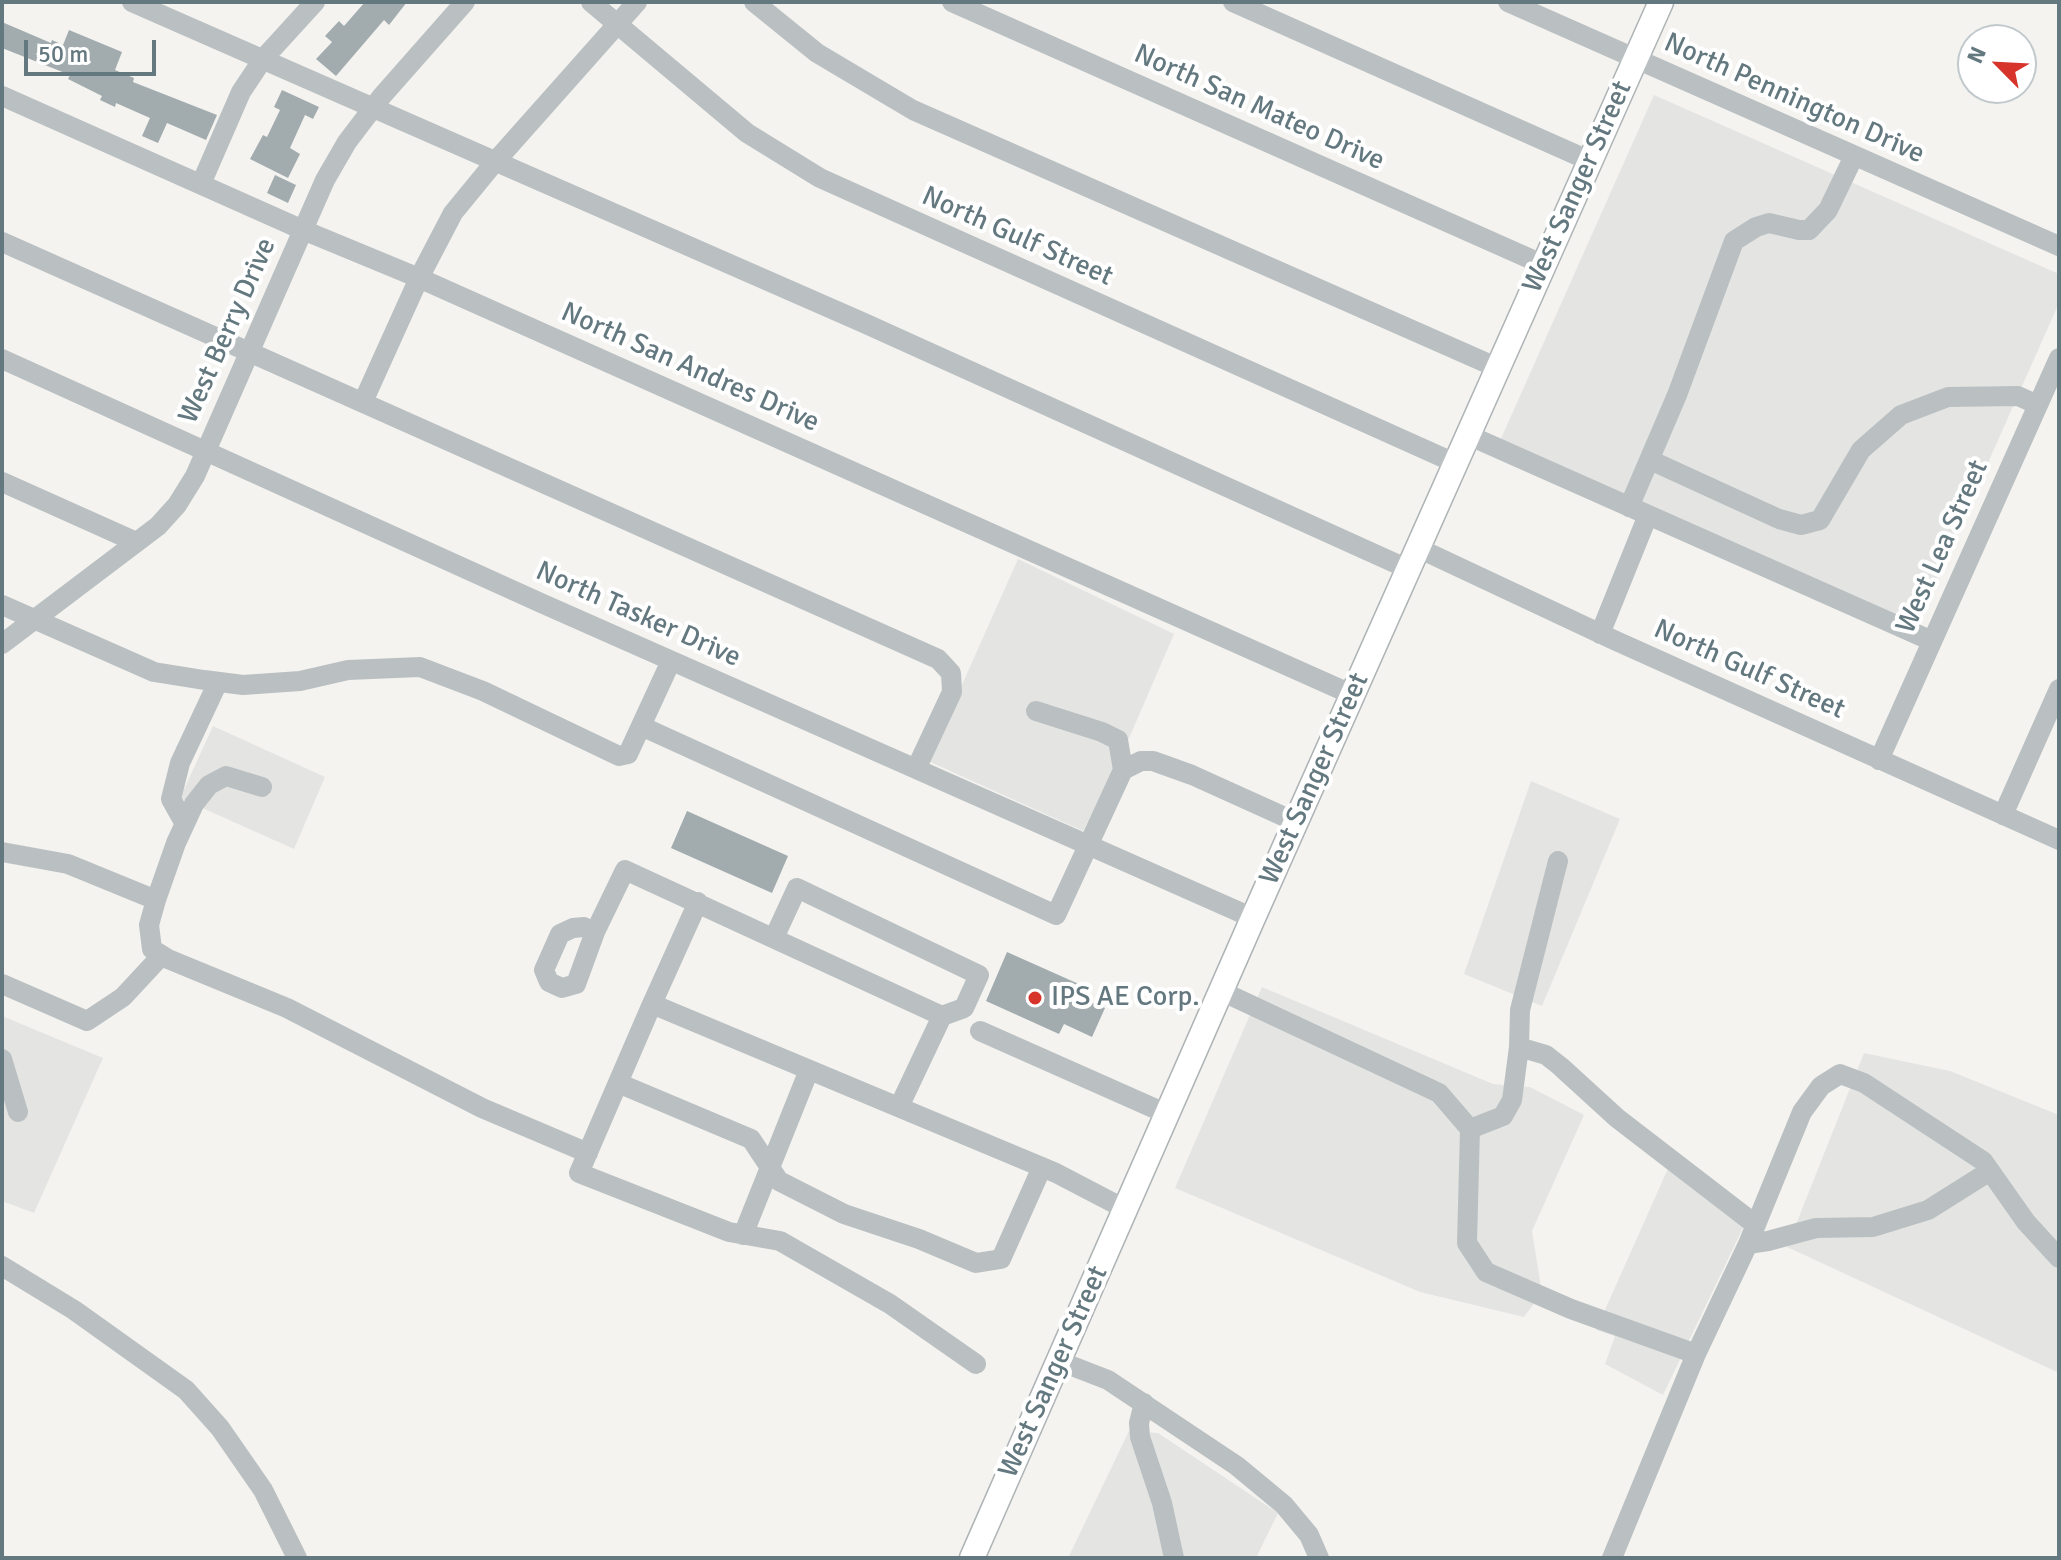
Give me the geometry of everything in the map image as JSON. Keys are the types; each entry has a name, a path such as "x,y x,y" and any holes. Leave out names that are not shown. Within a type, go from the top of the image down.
{"main road":[{"name":"West Sanger Street","path":"972,1558 1661,2"}],"street":[{"name":"North Gulf Street","path":"132,2 864,323 1413,559 1600,634 2059,840"},
{"path":"201,184 241,92 263,59 315,2"},
{"name":"West Berry Drive","path":"2,644 158,526 177,505 195,476 325,180 372,108 465,2"},
{"name":"North Gulf Street","path":"591,2 747,133 820,178 1455,463"},
{"path":"363,402 419,278 453,213 637,2"},
{"path":"754,2 817,53 913,110 1498,368"},
{"name":"North San Mateo Drive","path":"952,2 1544,265"},
{"path":"1233,2 1590,161"},
{"name":"North Pennington Drive","path":"1508,2 2059,246"},
{"name":"North San Andres Drive","path":"2,96 303,230 419,278 1353,695"},
{"path":"1600,634 1638,511 1650,460 1734,241 1769,223 1809,230 1828,210 1854,156"},
{"path":"2,242 938,659 951,673 952,692 916,769"},
{"name":"West Lea Street","path":"1879,760 2059,358"},
{"name":"North Tasker Drive","path":"2,359 671,661 1253,918"},
{"path":"1650,460 1779,519 1801,525 1820,520 1861,450 1901,415 1948,397 2018,396 2038,405"},
{"path":"1468,435 1932,641"},
{"path":"2,482 136,542"},
{"path":"2,605 154,672 218,682 243,685 300,681 348,670 420,667 483,691 619,756 628,754 671,661"},
{"path":"185,824 171,799 180,763 218,682"},
{"path":"2003,815 2059,689"},
{"path":"641,726 1056,915 1123,770 1118,740 1036,711"},
{"path":"1123,770 1141,761 1153,761 1192,775 1296,822"},
{"path":"262,787 226,776 209,785 194,804 156,900 149,925 152,949 287,1008 482,1108 588,1153"},
{"path":"2,852 68,864 156,900"},
{"path":"1470,1129 1503,1116 1512,1100 1520,1010 1558,861"},
{"path":"595,932 625,870 942,1016"},
{"path":"774,938 797,888 979,975 964,1008 942,1016 899,1107"},
{"path":"698,902 579,1173 729,1232 780,1241 890,1304 976,1364"},
{"path":"2,984 87,1021 123,997 162,955"},
{"path":"1221,991 1439,1093 1470,1129 1467,1243 1486,1272 1571,1309 1696,1354"},
{"path":"652,1004 1042,1167 1125,1209"},
{"path":"980,1031 1167,1114"},
{"path":"1519,1047 1546,1055 1752,1234 1768,1241 1816,1228 1873,1227 1928,1210 1990,1171"},
{"path":"2,1059 18,1112"},
{"path":"743,1235 809,1070"},
{"path":"1612,1558 1696,1354 1752,1234 1802,1112 1821,1086 1840,1074 1864,1083 1983,1161 2026,1222 2059,1258"},
{"path":"618,1083 751,1139 779,1181 844,1214 919,1239 976,1263 1001,1259 1042,1167"},
{"path":"2,1266 74,1310 186,1390 220,1428 263,1490 297,1558"},
{"path":"1059,1361 1108,1380 1237,1466 1284,1505 1309,1535 1319,1558"},
{"path":"1144,1403 1139,1423 1140,1437 1162,1503 1174,1558"}],"shaded area":[{"path":"1654,95 2059,274 2059,303 1915,627 1499,443"},
{"path":"1018,559 1174,634 1127,743 1083,831 928,761"},
{"path":"213,726 325,777 294,849 180,798"},
{"path":"1531,781 1620,819 1542,1006 1464,974"},
{"path":"1262,987 1493,1084 1530,1087 1584,1115 1532,1231 1542,1293 1524,1317 1420,1292 1175,1188"},
{"path":"2,1016 103,1058 34,1213 2,1201"},
{"path":"1864,1053 1950,1071 2059,1115 2057,1372 1787,1247"},
{"path":"1670,1164 1751,1211 1663,1395 1605,1364 1615,1336 1596,1330"},
{"path":"1129,1431 1158,1433 1278,1513 1256,1558 1068,1558"}],"building":[{"path":"365,2 407,2 389,25 384,20 336,76 316,59 332,42 325,36 339,21 344,26"},
{"path":"2,22 63,45 69,30 122,52 115,70 134,78 133,82 217,115 206,140 167,123 158,143 142,136 150,118 116,103 115,107 100,100 102,96 68,79 70,75 2,48"},
{"path":"282,90 319,107 313,119 305,115 290,148 300,154 288,178 250,159 263,135 267,137 280,110 274,107"},
{"path":"275,175 296,185 288,203 267,193"},
{"path":"687,811 788,856 772,893 671,848"},
{"name":"IPS AE Corp.","path":"1007,952 1081,985 1076,995 1105,1008 1092,1037 1064,1024 1059,1034 986,1001"}],"place":[{"name":"IPS AE Corp.","path":"1035,998"}]}
